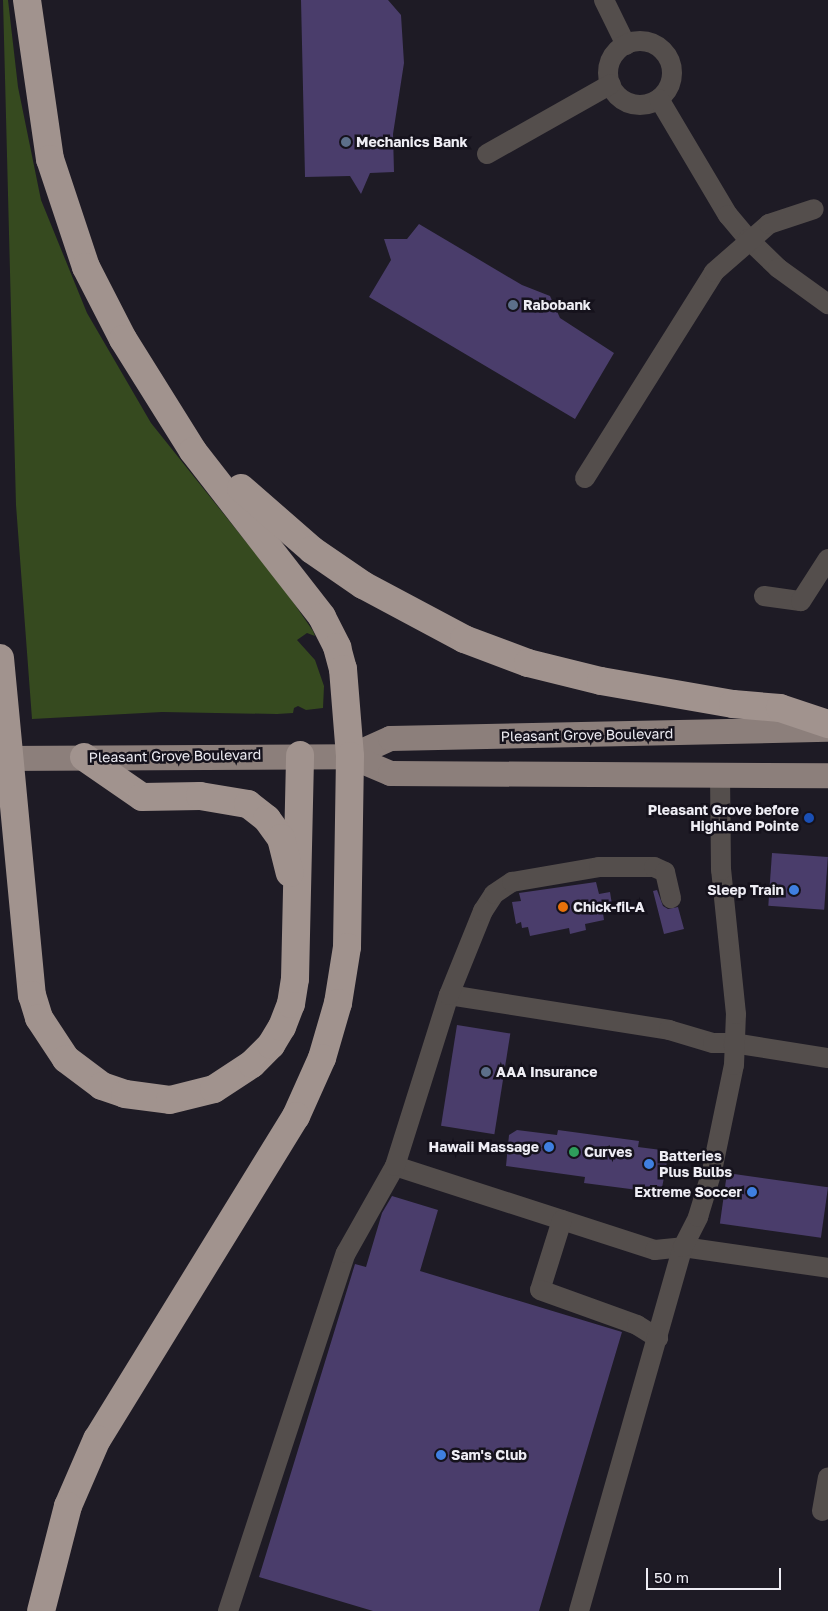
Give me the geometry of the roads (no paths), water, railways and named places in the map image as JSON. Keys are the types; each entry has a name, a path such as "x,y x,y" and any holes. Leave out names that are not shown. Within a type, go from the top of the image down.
{"highway":[{"path":"28,0 42,119 62,198 86,267 105,306 193,451 322,617 337,647 343,670 350,756 347,947 338,1003 322,1058 296,1116 97,1439 68,1506 41,1611"},
{"path":"168,411 231,479 312,550 405,610 464,640 528,663 601,681 733,704 780,708 828,724"},
{"path":"0,658 32,995 39,1018 50,1039 82,1074 125,1094 170,1100 214,1089 235,1078 270,1045 291,1004 295,969 300,755"},
{"path":"84,757 142,797 200,796 248,804 267,819 281,838 296,906"}],"main road":[{"name":"Pleasant Grove Boulevard","path":"350,756 390,738 828,729"},
{"name":"Pleasant Grove Boulevard","path":"0,758 350,756 390,773 828,775"}],"street":[{"path":"604,0 626,45"},
{"path":"646,42 667,56 671,80 658,99 638,105 629,103 620,98 611,84 610,62 626,45 646,42"},
{"path":"487,154 611,84"},
{"path":"658,99 728,215 748,239 778,268 828,304"},
{"path":"585,478 714,272 748,239 769,224 814,209"},
{"path":"764,596 801,601 828,559"},
{"path":"579,1611 683,1247 698,1217 712,1171 734,1065 733,1043 736,1014 721,870 720,774"},
{"path":"228,1611 346,1253 395,1166 449,995 483,911 494,894 512,882 599,867 654,867 665,872 672,898"},
{"path":"449,995 669,1030 713,1043 733,1043 828,1058"},
{"path":"395,1166 655,1250 683,1247 828,1268"},
{"path":"562,1220 540,1290 637,1325 658,1338"},
{"path":"822,1511 828,1478"}],"place":[{"name":"Mechanics Bank","path":"346,142"},
{"name":"Rabobank","path":"513,305"},
{"name":"Pleasant Grove before Highland Pointe","path":"809,818"},
{"name":"Sleep Train","path":"794,890"},
{"name":"Chick-fil-A","path":"563,907"},
{"name":"AAA Insurance","path":"486,1072"},
{"name":"Hawaii Massage","path":"549,1147"},
{"name":"Curves","path":"574,1152"},
{"name":"Batteries Plus Bulbs","path":"649,1164"},
{"name":"Extreme Soccer","path":"752,1192"},
{"name":"Sam's Club","path":"441,1455"}]}
